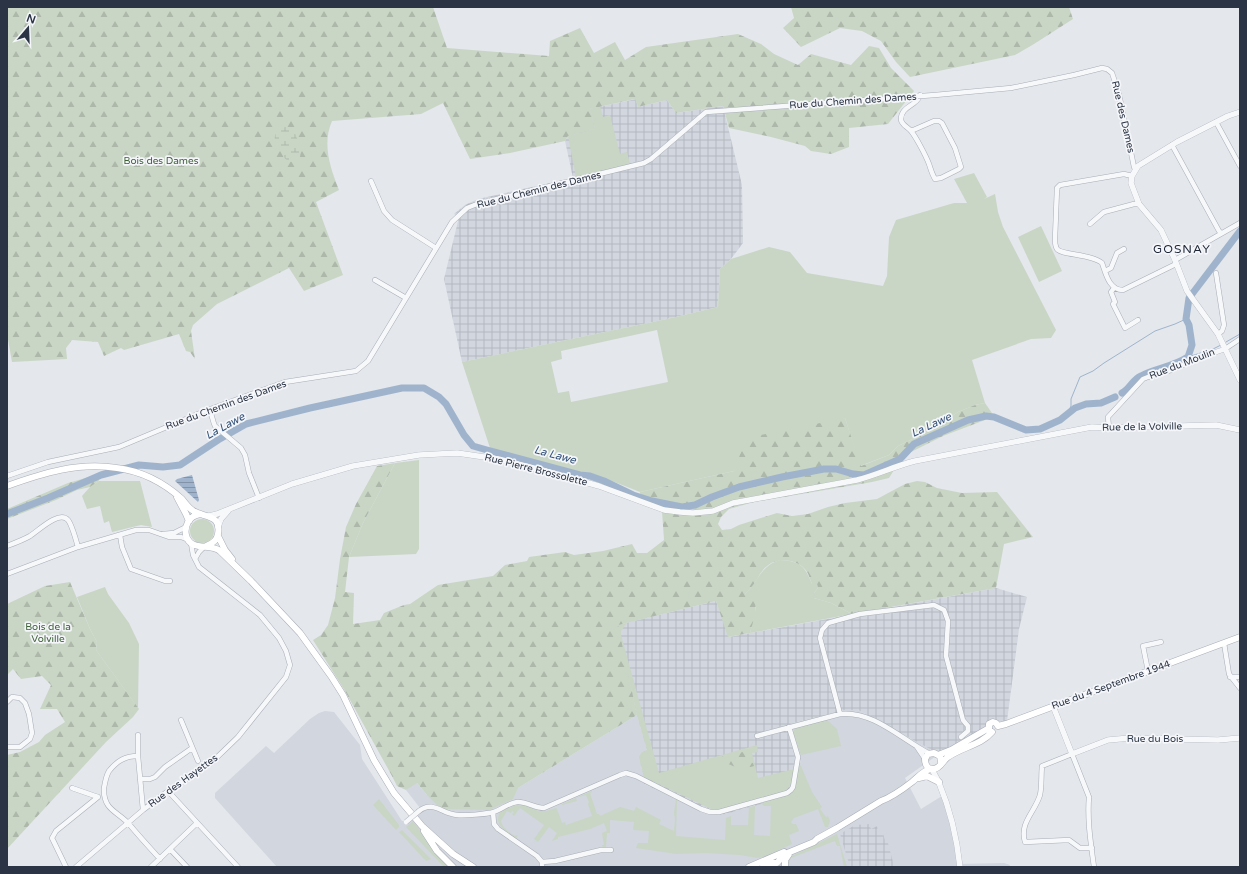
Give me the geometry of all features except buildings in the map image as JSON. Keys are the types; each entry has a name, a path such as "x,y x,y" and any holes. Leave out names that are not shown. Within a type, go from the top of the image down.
{"main road":[{"path":"7,486 32,477 70,468 101,466 119,468 146,476 160,483 176,496 181,498 192,510 214,519 218,527 218,536 225,550 238,567 300,633 331,676 343,695 374,760 394,793 422,826 453,854 473,867"},
{"path":"176,496 186,514 186,532 190,541 197,546 216,548 238,567"},
{"path":"187,524 194,516 200,514"},
{"path":"205,547 213,542 218,536"},
{"name":"Rue du 4 Septembre 1944","path":"990,730 989,724 993,722 996,722 998,726 1006,724 1240,637"},
{"path":"881,801 884,797 920,771 927,756 930,754 934,753 938,755 951,750 990,730"},
{"path":"911,783 925,771 940,765 948,757 988,736 990,730"},
{"path":"938,755 941,758 940,765"},
{"path":"925,761 927,766 931,769"},
{"path":"749,867 761,863 785,860 790,852 814,842 923,776 930,777 939,782"},
{"path":"422,826 428,838 438,851 454,867"},
{"path":"778,862 812,839 816,840"}],"street":[{"name":"Rue des Dames","path":"1010,88 1107,68 1112,73 1119,94 1135,170"},
{"name":"Rue du Chemin des Dames","path":"7,476 48,462 118,447 209,410 285,382 356,371 368,361 452,222 467,208 484,202 644,163 651,159 706,112 1010,88"},
{"path":"911,130 934,121 939,121 942,123 955,148 961,167 959,170 935,179 931,174 929,165 911,130 902,123 902,114 905,109 915,102 920,96"},
{"path":"1240,112 1228,116 1172,145 1138,166 1132,176 1131,183 1139,204 1161,230 1190,296 1218,334 1240,380"},
{"path":"1216,122 1240,166"},
{"path":"1172,145 1219,231 1222,233"},
{"path":"1132,176 1124,174 1060,185 1057,188 1056,248 1058,251 1090,257 1100,261 1114,288 1118,290 1123,290 1146,278 1240,223"},
{"path":"371,181 384,211 392,220 436,248"},
{"path":"1090,224 1104,212 1139,204"},
{"path":"1105,271 1111,268 1117,253 1124,250"},
{"path":"1216,273 1224,325 1222,332 1218,334"},
{"path":"375,280 406,298"},
{"path":"1114,288 1111,292 1115,302 1113,304 1125,328 1138,320"},
{"name":"Rue du Moulin","path":"1109,428 1108,417 1136,386 1148,377 1171,370 1204,356 1223,345 1240,339"},
{"path":"209,410 213,416 216,426 240,448 245,455 249,473 259,498"},
{"name":"Rue de la Volville","path":"842,482 869,477 896,466 915,461 1092,427 1109,428 1216,425 1240,430"},
{"name":"Rue Pierre Brossolette","path":"209,516 215,515 292,484 353,466 419,455 457,453 498,459 599,486 664,510 693,513 713,511 733,503 842,482"},
{"path":"218,527 221,519 230,509"},
{"path":"7,546 30,536 49,521 64,517 69,521 78,547"},
{"path":"160,534 174,533 187,524"},
{"path":"7,574 78,547 142,530 149,530 169,537 181,537 190,541"},
{"path":"120,535 122,547 131,569 165,581 170,581"},
{"name":"Rue des Hayettes","path":"76,867 143,810 210,763 238,737 286,677 290,665 286,651 279,638 260,615 199,567 190,541"},
{"path":"195,559 199,552 205,547"},
{"path":"840,714 820,638 822,630 828,623 860,614 934,605 944,610 948,621 946,656 963,720 968,726 968,731 961,737"},
{"path":"1148,671 1143,646 1161,642"},
{"path":"1224,643 1228,674 1240,688"},
{"path":"1230,677 1240,677"},
{"path":"7,702 12,698 20,698 25,703 29,714 32,733 30,739 20,747 7,747"},
{"path":"1054,706 1089,797 1094,867"},
{"path":"757,736 840,714 850,713 866,717 930,754"},
{"path":"181,720 198,761"},
{"path":"406,822 419,810 430,806 448,814 458,816 493,812 517,802 523,802 538,808 544,808 624,773 636,776 701,809 710,812 719,812 787,793 791,790 793,787 798,757 789,727"},
{"path":"138,735 138,756 143,810"},
{"name":"Rue du Bois","path":"1072,754 1108,740 1130,738 1218,740 1240,738"},
{"path":"916,746 925,761"},
{"path":"140,779 150,779 155,777 165,767 192,748"},
{"path":"1072,754 1042,766 1040,794 1023,828 1023,836 1025,842 1069,840 1080,848 1092,848"},
{"path":"138,756 123,758 112,767 105,779 105,798 111,809 127,823 160,859"},
{"path":"939,782 940,765"},
{"path":"931,769 939,782 951,820 960,867"},
{"path":"72,788 105,798"},
{"path":"168,791 238,867"},
{"path":"66,867 52,838 53,834 98,797"},
{"path":"493,812 494,824 498,829 537,856 542,864 601,850 611,850"},
{"path":"151,867 197,823"},
{"path":"170,849 187,867"}],"shaded area":[{"path":"636,99 638,107 667,100 676,113 723,106 742,185 743,243 731,259 720,269 718,307 462,362 444,279 459,217 454,214 465,205 478,199 573,178 565,141 568,136 590,109"},
{"path":"996,588 1027,597 1019,629 1007,721 994,722 939,754 858,710 845,710 790,724 801,758 796,787 786,797 725,814 711,814 644,784 644,777 639,758 641,753 647,750 637,715 617,625 716,601 729,637"},
{"path":"845,710 858,710 939,754 905,778 921,809 942,796 952,825 958,864 1004,863 1010,865 1009,867 277,867 215,798 215,793 266,746 274,753 310,719 325,711 334,712 360,745 362,759 402,821 406,821 420,808 406,790 416,782 427,795 518,788 637,715 647,750 639,758 644,777 644,784 711,814 718,815 749,807 796,787 801,758 790,724"},
{"path":"869,824 871,829 877,826 879,835 883,834 886,843 888,843 894,866 850,867 840,834 855,825"}],"green space":[{"name":"Bois des Dames","path":"7,7 433,7 447,48 549,56 550,41 580,28 594,53 615,42 625,60 646,47 738,34 761,44 774,54 798,65 811,54 851,65 869,46 879,48 891,68 914,91 888,124 849,128 849,147 831,154 811,151 805,146 729,128 723,106 676,113 667,100 638,107 635,99 590,109 595,129 568,136 565,141 510,153 470,159 443,103 421,114 332,121 329,130 327,147 330,164 339,190 316,202 343,275 304,291 289,268 217,304 193,325 191,331 195,359 190,352 186,351 179,334 124,350 121,348 104,356 98,342 72,340 66,348 67,359 12,362 7,334"},
{"path":"791,7 1069,7 1073,19 1015,55 910,77 896,62 881,41 862,31 840,28 801,47 783,28 794,18"},
{"path":"600,106 603,117 610,115 620,154 627,152 630,164 576,177 568,136 595,129 590,109"},
{"path":"285,127 294,131 300,148 300,157 291,162 286,160 275,139 277,130"},
{"path":"974,173 987,197 984,199 995,194 998,212 1003,227 1056,330 1051,338 1031,339 972,360 985,403 975,405 958,412 933,429 898,446 889,455 860,466 845,418 734,471 640,492 607,479 490,448 462,362 718,307 720,269 731,259 769,247 790,252 807,273 883,286 887,276 889,237 896,220 954,203 967,203 954,179","holes":["657,330 668,382 571,402 569,391 558,393 551,362 562,359 561,351"]},
{"path":"1041,226 1062,271 1039,282 1018,237"},
{"path":"985,403 992,413 985,420 943,436 911,452 902,461 907,466 894,470 889,478 754,502 729,509 721,517 718,524 722,530 731,529 777,513 792,516 808,514 845,503 877,499 905,484 917,481 925,482 937,488 962,493 997,492 1033,537 1004,544 996,588 852,614 831,603 814,598 814,593 818,588 817,584 812,584 808,573 799,564 788,560 782,560 776,561 765,568 745,594 754,599 756,608 750,633 728,637 716,601 618,625 637,715 518,788 513,799 489,810 441,809 417,783 406,790 397,786 345,691 313,640 321,635 328,625 335,598 346,527 356,504 377,466 395,463 363,523 349,557 345,592 354,593 353,624 380,620 384,613 410,604 438,585 493,576 505,565 527,561 529,557 565,552 574,555 603,551 632,544 637,553 647,553 664,540 662,511 641,501 640,492 734,471 746,438 845,418 861,466 889,455 898,446 933,429 958,412 975,405"},
{"path":"419,460 419,549 416,554 349,557 363,523 395,463"},
{"path":"96,475 99,481 90,487 77,490 56,500 7,519 7,509 68,483"},
{"path":"99,481 140,481 152,527 141,525 112,532 109,521 104,523 100,506 87,509 82,496 90,487"},
{"path":"202,519 211,522 214,531 211,540 202,543 193,540 190,531 193,522"},
{"path":"780,560 797,563 804,569 812,584 817,584 818,588 814,593 814,598 831,603 852,614 750,633 756,607 745,594 768,566"},
{"name":"Bois de la Volville","path":"70,582 97,642 96,650 139,709 133,717 106,742 7,849 7,755 20,752 39,742 45,735 65,722 57,709 40,709 51,685 42,676 21,679 13,669 7,675 7,604 45,586"},
{"path":"105,587 108,594 129,623 139,644 138,708 96,650 97,642 77,597"},
{"path":"627,623 621,631 621,635 659,773 757,745 758,752 752,753 758,778 794,769 792,781 788,789 717,810 711,809 644,777 639,758 641,753 647,750 637,715 617,625"},
{"path":"826,719 837,729 841,746 801,755 793,733 794,729"},
{"path":"747,751 748,762 753,763 754,766 743,768 729,764 723,765 719,763 717,758"},
{"path":"800,765 812,792 822,807 820,809 826,817 828,816 830,821 828,827 825,827 818,809 794,818 791,822 796,824 799,831 789,835 792,844 758,858 740,855 706,853 676,854 636,848 638,843 648,843 649,831 633,830 634,822 610,820 610,833 607,833 606,847 603,848 602,833 607,831 604,823 590,829 558,837 558,839 552,841 557,833 549,827 538,842 534,839 544,825 520,808 514,816 512,814 514,812 512,811 511,813 507,811 501,821 506,830 515,836 518,835 516,838 502,828 498,821 500,812 518,804 525,805 539,811 546,811 556,808 562,823 565,822 566,825 592,816 586,795 576,798 577,801 562,804 592,791 590,793 597,814 600,816 620,807 634,811 636,807 661,820 659,824 674,831 674,813 677,799 676,836 725,840 726,818 731,816 731,825 748,825 749,807 755,806 754,835 770,836 771,806 764,806 761,803 790,793 798,766"},
{"path":"379,799 399,825 396,830 373,805"},
{"path":"413,821 439,856 452,867 444,867 406,827"},
{"path":"402,830 431,859 426,861 399,832"},
{"path":"837,834 847,867 844,867 840,846 837,846 835,841 791,858 788,864 789,867 787,867 790,857"}],"water":[{"path":"192,475 199,500 198,502 175,481 177,479"}],"waterway":[{"name":"La Lawe","path":"1122,393 1141,376 1188,357 1192,345 1189,325 1186,319 1189,298 1240,231"},
{"path":"1068,413 1071,406 1071,399 1080,377 1093,371 1155,331 1186,319"},
{"path":"1226,342 1240,334"},
{"path":"1188,357 1221,345"},
{"name":"La Lawe","path":"7,514 101,475 139,465 163,467 180,465 246,424 402,388 424,388 439,397 446,404 464,435 473,446 580,475 590,476 633,495 652,501 682,507 695,505 739,487 824,469 836,469 853,474 864,475 900,459 914,444 968,420 986,416 994,417 1026,430 1040,429 1060,420 1075,408 1086,404 1101,403 1115,397"}],"district":[{"name":"GOSNAY","path":"1182,249"}]}
